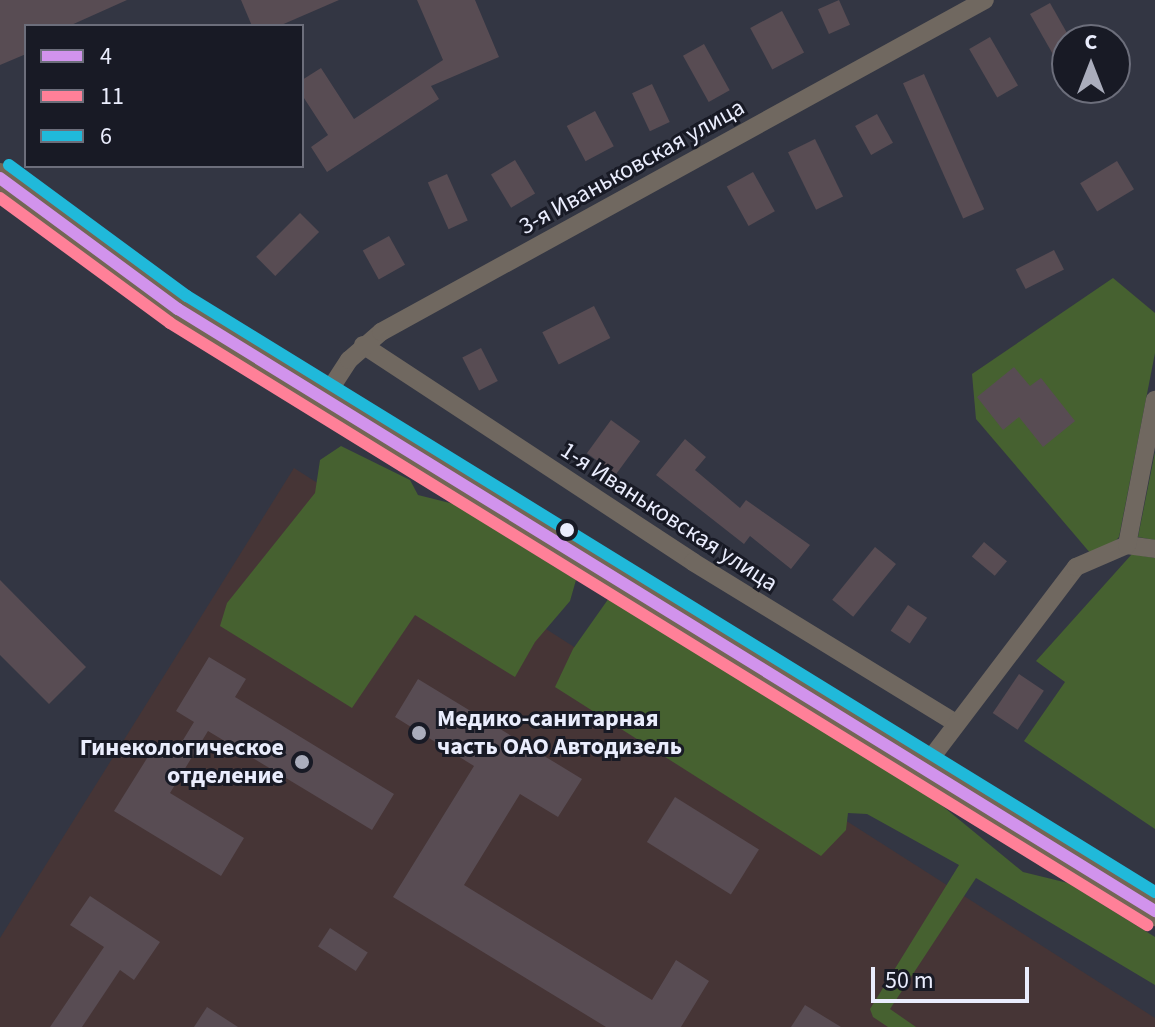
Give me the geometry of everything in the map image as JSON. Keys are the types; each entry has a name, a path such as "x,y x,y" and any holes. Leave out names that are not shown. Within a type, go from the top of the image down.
{"main road":[{"path":"0,178 178,309 925,766 1155,911"}],"street":[{"name":"3-я Иваньковская улица","path":"323,400 363,345 985,0"},
{"name":"1-я Иваньковская улица","path":"363,345 693,562 954,722"},
{"path":"1127,545 1155,400"},
{"path":"925,766 954,722 1076,567 1127,545 1155,549"}],"shaded area":[{"name":"Медико-санитарная часть ОАО Автодизель","path":"294,468 1155,1018 1155,1027 0,1027 0,938"}],"green space":[{"path":"1113,278 1155,313 1155,353 1119,537 1097,561 976,419 972,374"},
{"path":"341,446 410,480 418,495 454,504 576,580 570,601 535,642 515,677 415,615 352,708 220,626 227,603 315,493 320,460"},
{"path":"1155,452 1155,540 1138,537"},
{"path":"1132,554 1155,558 1155,829 1024,741 1065,682 1036,661"},
{"path":"609,598 934,799 1023,872 1068,883 1155,937 1155,985 976,878 890,1009 916,1027 888,1027 873,1017 870,1009 959,865 867,814 848,813 846,830 821,856 555,687 573,649"}],"building":[{"path":"0,0 127,0 73,24 24,24 24,55 0,65"},
{"path":"241,0 339,0 284,24 251,24"},
{"path":"417,0 475,0 499,57 431,86 439,99 327,172 311,147 328,135 304,98 304,79 321,68 354,119 443,60"},
{"path":"839,0 850,25 829,34 818,9"},
{"path":"1050,3 1062,24 1051,24 1051,51 1030,14"},
{"path":"782,11 804,52 772,69 750,28"},
{"path":"990,37 1018,85 997,97 969,49"},
{"path":"704,44 730,90 709,102 683,56"},
{"path":"924,74 984,209 963,219 903,83"},
{"path":"652,84 670,122 650,131 632,93"},
{"path":"595,111 614,146 586,161 567,126"},
{"path":"877,114 893,143 871,155 855,126"},
{"path":"815,139 843,197 816,210 788,152"},
{"path":"515,160 535,193 511,208 491,174"},
{"path":"1117,161 1134,189 1097,211 1080,183"},
{"path":"753,172 775,211 749,226 727,187"},
{"path":"447,174 468,221 449,229 428,183"},
{"path":"300,213 319,232 275,276 256,257"},
{"path":"389,236 405,265 379,279 363,251"},
{"path":"1054,250 1064,270 1026,289 1016,270"},
{"path":"594,306 610,338 559,364 542,332"},
{"path":"481,348 498,381 479,391 462,358"},
{"path":"1014,367 1030,386 1041,378 1075,421 1043,447 1019,417 1003,430 977,397"},
{"path":"611,420 640,441 616,474 587,453"},
{"path":"685,439 706,457 695,470 740,508 746,500 810,545 791,569 750,536 744,544 656,475"},
{"path":"984,542 1007,561 995,576 972,557"},
{"path":"875,547 896,564 853,617 832,600"},
{"path":"0,580 86,667 49,704 0,655"},
{"path":"908,605 927,618 910,644 891,631"},
{"name":"Гинекологическое отделение","path":"209,657 246,679 235,697 394,794 372,830 208,731 170,793 244,838 221,876 114,811 154,747 172,758 194,722 176,711"},
{"path":"1019,674 1044,691 1018,730 993,713"},
{"name":"Медико-санитарная часть ОАО Автодизель","path":"418,679 582,779 558,817 520,794 464,885 652,1000 676,960 709,981 681,1027 606,1027 393,897 474,766 395,717"},
{"path":"675,797 759,849 731,894 647,842"},
{"path":"90,896 160,942 134,980 120,970 82,1027 50,1027 104,947 70,925"},
{"path":"330,928 368,953 356,971 318,946"},
{"path":"805,1005 841,1027 791,1027"},
{"path":"207,1007 238,1027 194,1027"}],"transit line":[{"name":"6","path":"9,165 187,296 1155,892"},
{"name":"4","path":"0,178 178,309 1155,911"},
{"name":"11","path":"0,198 170,323 1147,925"}],"place":[{"name":"Медико-санитарная часть ОАО Автодизель","path":"419,733"},
{"name":"Гинекологическое отделение","path":"302,762"}]}
